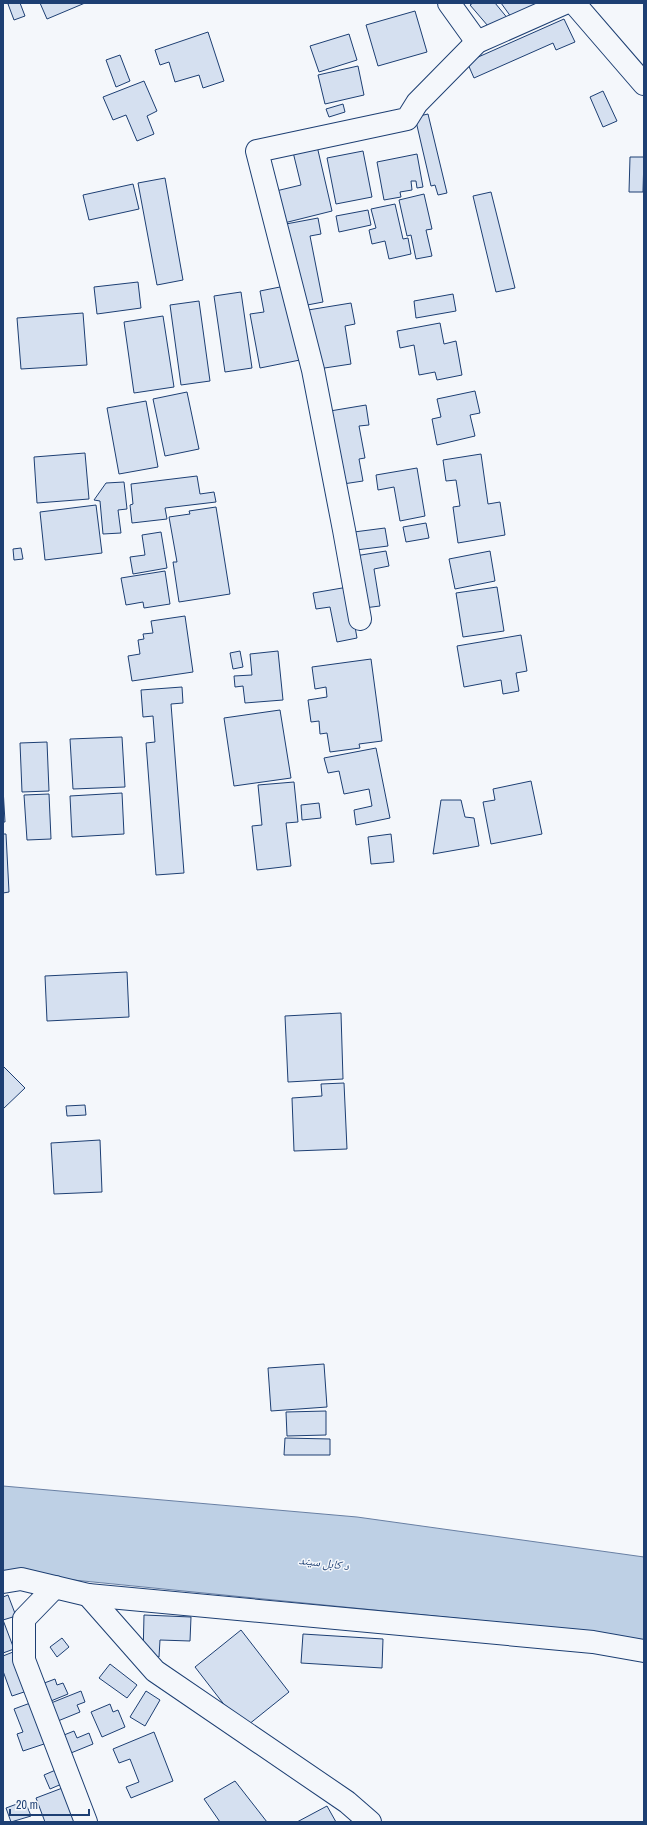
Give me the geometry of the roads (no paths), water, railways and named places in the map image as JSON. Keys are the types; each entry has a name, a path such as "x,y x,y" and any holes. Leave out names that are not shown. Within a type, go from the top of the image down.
{"street":[{"path":"449,3 477,42"},
{"path":"360,619 312,370 258,151 407,119 417,103 477,42 565,3"},
{"path":"574,3 644,84"},
{"path":"3,1582 21,1580 88,1595 593,1642 644,1651"},
{"path":"55,1587 24,1619 24,1660 86,1822"},
{"path":"88,1595 155,1670 347,1802 370,1822"}],"water":[{"name":"د کابل سيند","path":"3,1486 357,1517 644,1557 644,1643 565,1629 3,1573"}]}
